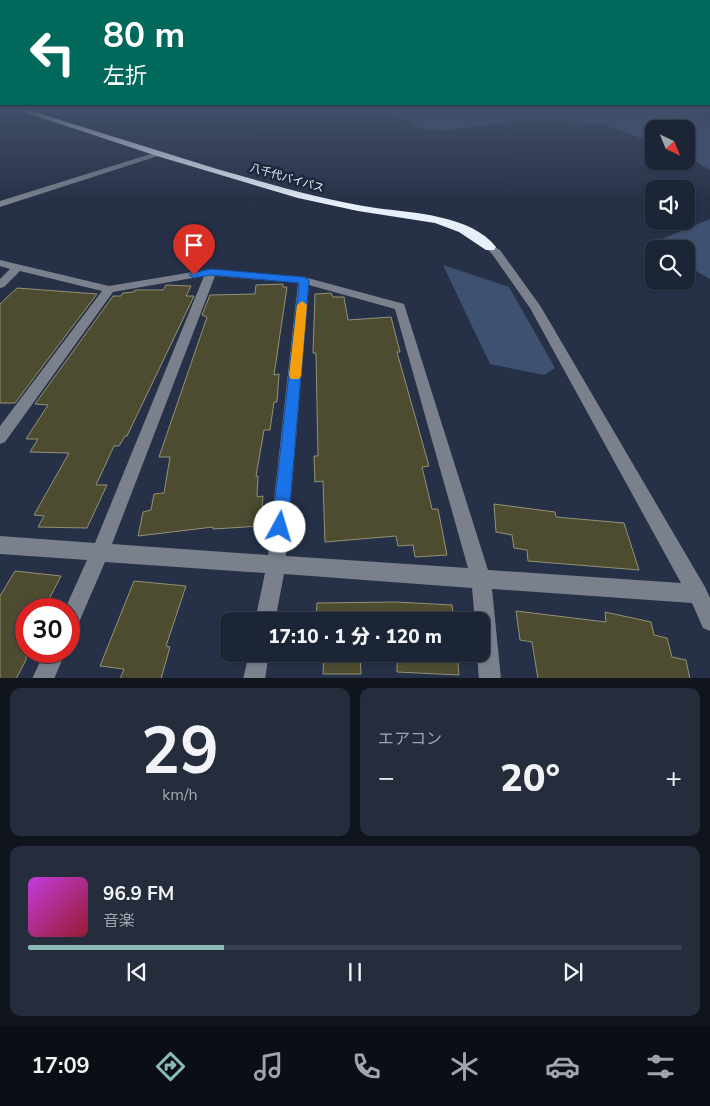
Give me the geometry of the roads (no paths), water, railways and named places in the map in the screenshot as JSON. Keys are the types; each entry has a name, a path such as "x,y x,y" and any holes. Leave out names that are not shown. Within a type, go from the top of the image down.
{"highway":[{"name":"八千代バイパス","path":"119,141 334,204 437,218 474,234 490,246"}],"street":[{"path":"0,204 160,154"},
{"path":"490,246 536,307 698,594 710,621"},
{"path":"0,263 109,289 211,272 304,280 400,307 481,579 490,678"},
{"path":"0,285 17,268"},
{"path":"80,598 100,552 211,272"},
{"path":"267,612 276,565 304,280"},
{"path":"0,438 109,289"},
{"path":"0,546 698,594"},
{"path":"254,678 257,662"},
{"path":"43,678 50,663"}]}
